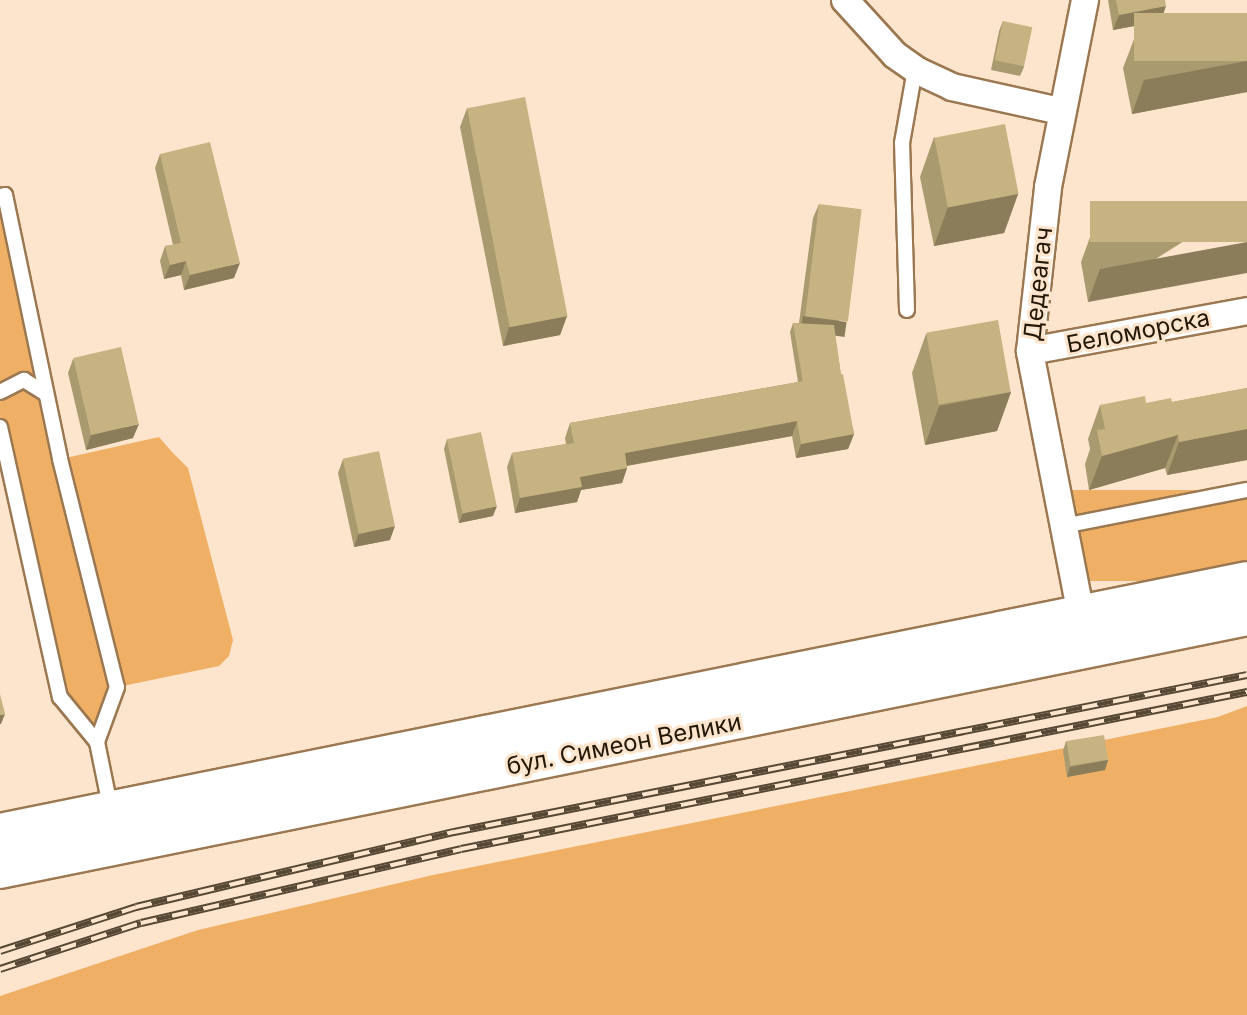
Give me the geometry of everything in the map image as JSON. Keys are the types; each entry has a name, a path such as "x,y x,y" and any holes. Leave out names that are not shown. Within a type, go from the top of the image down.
{"main road":[{"name":"бул. Симеон Велики","path":"1084,632 1247,581"},
{"name":"бул. Симеон Велики","path":"0,869 113,828 1084,632 1247,616"},
{"name":"бул. Симеон Велики","path":"0,833 113,828"}],"street":[{"path":"845,0 895,54 915,69 952,86 1060,111"},
{"name":"Дедеагач","path":"1084,632 1030,351 1060,111 1085,0"},
{"name":"Беломорска","path":"1030,351 1247,311"}],"lane":[{"path":"907,310 902,143 915,69"},
{"path":"0,196 5,195 47,395 117,687 97,742"},
{"path":"0,392 24,380 37,384 47,395"},
{"path":"0,428 60,697 97,742 113,828"},
{"path":"1063,526 1247,490"}],"shaded area":[{"path":"0,196 61,459 159,437 188,468 233,640 229,656 219,666 118,687 97,742 60,697 0,427"},
{"path":"1060,490 1247,490 1247,581 1060,581"},
{"path":"1247,706 1247,1015 0,1015 0,996 198,930 433,875 1218,717"}],"building":[{"path":"1116,0 1165,0 1166,6 1119,15"},
{"path":"1134,13 1247,13 1247,61 1134,61"},
{"path":"1003,21 1032,27 1024,66 995,60"},
{"path":"525,97 568,316 510,327 467,108"},
{"path":"1005,124 1019,194 948,207 934,138"},
{"path":"210,142 240,263 190,275 186,261 170,265 165,246 181,243 160,154"},
{"path":"1090,201 1247,201 1247,242 1090,242"},
{"path":"819,204 862,209 848,321 805,316"},
{"path":"998,320 1011,392 939,405 926,333"},
{"path":"793,323 834,325 841,375 803,382"},
{"path":"121,347 139,424 91,435 73,358"},
{"path":"843,374 854,434 801,444 797,421 625,453 627,468 580,477 582,487 520,498 512,453 574,443 570,423"},
{"path":"1247,388 1247,429 1179,442 1178,435 1102,456 1097,430 1105,429 1100,405 1145,396 1146,403 1171,398 1172,402"},
{"path":"481,432 497,506 463,514 447,439"},
{"path":"379,451 395,526 359,534 343,459"},
{"path":"0,694 5,714 0,715"},
{"path":"1104,735 1108,760 1070,766 1066,741"}],"railway":[{"path":"0,951 136,907 454,832 1247,675"},
{"path":"0,969 141,923 461,849 1247,692"}]}
